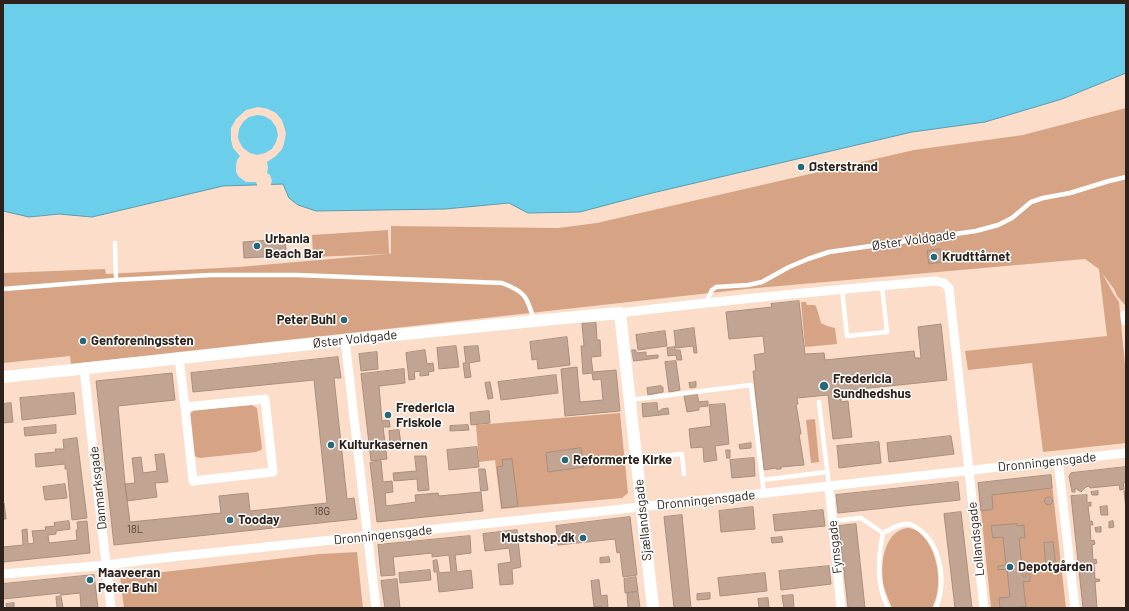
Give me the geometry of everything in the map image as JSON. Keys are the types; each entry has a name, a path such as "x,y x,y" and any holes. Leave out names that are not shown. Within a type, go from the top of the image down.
{"street":[{"name":"Øster Voldgade","path":"3,377 534,320 620,313 706,302 936,281 944,283 948,288 969,471"},
{"name":"Sjællandsgade","path":"620,313 653,608"},
{"path":"345,340 376,608"},
{"path":"179,358 193,481 273,472 264,399 185,407"},
{"name":"Danmarksgade","path":"84,369 111,608"},
{"name":"Dronningensgade","path":"3,574 106,565 641,506 829,487 1126,453"},
{"path":"1058,460 1074,608"},
{"name":"Lollandsgade","path":"969,471 984,608"},
{"name":"Fynsgade","path":"829,487 841,608"}],"lane":[{"name":"Øster Voldgade","path":"706,302 712,290 716,287 748,285 762,282 789,267 829,252 976,231 998,225 1012,218 1031,202 1070,193 1126,177"},
{"path":"114,243 116,280"},
{"path":"3,289 211,274 297,275 502,284 516,288 524,295 534,320"},
{"path":"842,289 847,336 887,332 882,286"},
{"name":"Dronningensgade","path":"630,400 751,385 764,494"},
{"path":"819,402 829,487"},
{"path":"636,458 682,454 684,474"},
{"path":"762,480 827,472"},
{"path":"832,521 861,518 883,533"},
{"path":"883,533 898,526 910,524 926,535 936,552 939,564 940,588 939,601 936,608"},
{"path":"883,533 879,576 881,591 888,608"}],"shaded area":[{"path":"1126,108 1126,306 1117,296 1114,289 1102,273 1119,302 1126,375 1126,443 1043,452 1032,363 968,370 965,351 1107,336 1099,269 1085,259 746,289 71,364 70,356 3,363 3,273 105,269 106,274 239,267 388,254 313,257 312,235 388,230 389,253 391,254 391,226 558,228 597,223 914,150 1023,135"},
{"path":"801,302 806,302 807,305 815,305 821,323 835,328 837,344 805,347"},
{"path":"252,405 257,408 261,450 256,452 200,458 194,455 190,414 194,410"},
{"path":"620,413 628,493 622,498 501,509 495,460 479,462 476,425"},
{"path":"815,419 819,462 811,463 806,420"},
{"path":"1051,475 1066,608 991,608 978,483"},
{"path":"907,528 916,530 923,536 933,552 936,561 938,581 932,608 892,608 885,590 882,570 888,543 892,536"},
{"path":"357,552 363,608 124,608 120,577 320,554"}],"water":[{"path":"3,3 1126,3 1126,73 1062,99 985,122 912,132 648,194 580,212 528,213 509,203 445,209 316,211 298,205 289,198 283,184 223,186 92,217 59,214 29,217 3,211"}],"pier":[{"path":"258,107 268,109 276,113 282,120 286,133 284,144 276,156 267,162 267,173 270,175 272,181 270,187 258,187 256,182 246,182 239,177 236,172 237,160 240,156 233,148 231,128 236,119 246,110","holes":["257,115 264,116 271,120 276,127 278,135 272,149 257,155 250,153 243,148 238,137 239,129 243,122 249,117"]}],"building":[{"path":"285,238 286,250 282,251 282,256 244,258 243,242"},
{"name":"Krudttårnet","path":"940,249 942,262 929,264 927,251"},
{"name":"Fredericia Sundhedshus","path":"799,301 805,354 824,353 825,360 914,351 915,358 921,358 918,327 941,324 947,380 841,391 841,402 848,401 852,437 833,439 828,395 797,398 798,404 796,404 801,434 799,434 804,465 764,470 753,371 756,371 754,355 765,353 763,336 729,339 726,312 772,307 771,304"},
{"path":"596,323 597,340 600,340 601,356 591,357 593,372 616,370 620,411 565,416 561,369 577,367 580,402 603,400 601,379 593,380 592,373 583,374 581,346 584,346 582,324"},
{"path":"694,328 697,353 694,353 693,346 676,348 674,331"},
{"path":"665,331 667,346 638,350 636,335"},
{"path":"567,337 570,365 538,369 537,359 532,360 530,342"},
{"path":"456,346 459,367 439,369 437,348"},
{"path":"478,346 480,361 469,363 471,377 465,378 463,363 466,363 464,347"},
{"path":"675,347 675,350 680,350 682,360 677,360 676,355 668,356 667,348"},
{"path":"425,350 427,364 433,363 434,371 428,372 429,375 420,376 420,371 414,372 415,379 409,380 406,353"},
{"path":"632,350 636,350 636,353 646,352 646,356 658,355 658,358 634,361"},
{"path":"377,352 378,369 361,371 359,354"},
{"name":"Kulturkasernen","path":"338,357 341,378 334,378 347,499 354,498 357,519 114,545 96,381 172,373 175,400 118,406 130,522 221,513 219,496 248,493 250,511 327,503 314,380 193,392 191,373"},
{"path":"676,361 680,390 669,392 665,362"},
{"path":"404,369 405,383 379,386 382,421 389,420 390,427 383,427 387,459 371,461 361,374"},
{"path":"556,375 558,393 501,400 498,382"},
{"path":"490,382 493,398 488,399 485,383"},
{"path":"696,382 696,387 690,388 689,383"},
{"path":"663,387 663,392 648,395 647,388"},
{"path":"74,393 76,414 22,420 20,398"},
{"path":"697,394 699,402 708,401 708,406 699,407 699,410 687,412 684,396"},
{"path":"11,403 13,422 3,423 3,404"},
{"path":"657,403 658,412 662,409 668,408 669,414 643,417 642,404"},
{"path":"725,404 729,444 715,446 717,460 704,462 703,447 691,448 689,429 711,426 709,405"},
{"path":"489,411 490,423 471,425 470,413"},
{"path":"56,425 56,433 25,436 24,428"},
{"path":"468,425 469,430 450,431 450,426"},
{"path":"399,430 401,444 390,445 389,431"},
{"path":"951,436 954,454 889,462 887,443"},
{"path":"77,438 87,518 72,520 67,469 65,469 65,464 36,467 35,454 56,452 55,449 64,449 63,440"},
{"path":"879,442 881,463 839,468 837,446"},
{"path":"751,443 751,448 740,449 739,445"},
{"path":"477,447 479,467 449,470 447,450"},
{"name":"Reformerte Kirke","path":"581,448 584,467 548,472 546,453"},
{"path":"726,450 730,450 730,458 727,458"},
{"path":"164,454 168,482 155,483 157,497 127,501 125,484 135,483 132,458 141,457 143,473 157,471 155,455"},
{"path":"415,456 426,456 429,490 418,491 417,479 394,481 393,473 416,471"},
{"path":"754,458 755,476 732,478 730,460"},
{"path":"512,459 518,506 502,508 497,467 503,466 502,460"},
{"path":"381,461 383,482 392,481 393,492 385,493 386,506 416,502 415,495 438,493 439,496 481,492 483,511 377,522 370,463"},
{"path":"1126,467 1126,484 1123,482 1124,489 1120,490 1119,485 1090,488 1089,486 1081,492 1075,488 1075,492 1072,492 1069,476 1071,473"},
{"path":"479,469 485,469 488,490 481,491"},
{"path":"1051,475 1052,488 992,495 993,509 981,511 978,483"},
{"path":"958,482 960,500 838,513 836,495"},
{"path":"65,484 67,498 45,500 43,487"},
{"path":"1126,490 1126,509 1124,491"},
{"path":"1098,491 1098,495 1092,495 1091,492"},
{"path":"1087,495 1087,503 1091,502 1091,506 1088,506 1090,522 1092,521 1093,525 1090,525 1091,541 1094,540 1095,544 1092,545 1093,560 1096,559 1097,563 1094,564 1095,579 1099,579 1100,581 1095,582 1097,608 1083,608 1071,496"},
{"path":"1050,497 1053,500 1051,504 1047,505 1044,501 1046,498"},
{"path":"4,503 6,519 3,519"},
{"path":"1107,506 1108,515 1101,515 1100,507"},
{"path":"753,507 755,529 721,532 719,511"},
{"path":"823,510 825,526 775,531 773,515"},
{"path":"961,512 972,608 955,608 944,514"},
{"path":"682,515 691,608 674,608 664,517"},
{"path":"630,517 637,575 623,577 620,552 617,553 615,539 558,545 556,526"},
{"path":"69,521 70,529 56,531 56,534 48,535 49,543 77,540 77,522 87,521 90,553 3,562 3,547 23,545 22,530 27,529 28,544 34,543 32,531 46,530 45,527 55,526 54,523"},
{"path":"1113,521 1114,527 1109,528 1109,522"},
{"path":"856,524 865,608 848,608 839,526"},
{"name":"Depotgården","path":"1017,524 1017,526 1024,525 1025,538 1019,538 1023,577 1026,577 1025,574 1030,574 1030,581 1023,582 1026,607 1000,608 999,598 1010,597 1007,569 998,570 998,566 1006,565 1003,537 993,538 991,526"},
{"path":"1101,527 1101,532 1096,532 1095,528"},
{"path":"517,530 521,567 512,569 513,584 500,585 498,564 511,562 509,548 485,551 483,534"},
{"path":"470,536 471,553 455,555 457,572 471,570 473,588 439,592 437,573 451,572 449,555 432,557 432,553 393,557 395,575 381,576 378,545"},
{"path":"782,537 783,542 772,543 771,538"},
{"path":"1053,542 1056,568 1046,569 1044,543"},
{"path":"609,557 610,562 600,563 600,558"},
{"path":"437,560 439,572 434,572 433,561"},
{"path":"829,566 831,584 781,590 779,571"},
{"path":"430,570 431,580 400,583 399,573"},
{"path":"765,573 767,591 720,596 718,578"},
{"path":"94,575 98,608 81,608 80,593 61,595 61,593 3,599 3,584"},
{"path":"636,577 638,591 625,593 624,579"},
{"path":"397,579 400,608 385,608 381,581"},
{"path":"599,580 601,596 607,595 608,608 601,608 601,606 594,607 591,581"},
{"path":"638,592 640,608 628,608 627,594"},
{"path":"710,593 710,599 697,600 697,594"},
{"path":"793,595 794,608 784,608 782,596"},
{"path":"61,596 63,608 57,608 56,597"},
{"path":"768,598 769,608 759,608 758,599"},
{"path":"14,603 14,608 7,608 6,604"}],"place":[{"name":"Østerstrand","path":"801,167"},
{"name":"Urbania Beach Bar","path":"257,246"},
{"name":"Krudttårnet","path":"934,257"},
{"name":"Peter Buhl","path":"344,320"},
{"name":"Genforeningssten","path":"83,341"},
{"name":"Fredericia Sundhedshus","path":"824,386"},
{"name":"Fredericia Friskole","path":"388,415"},
{"name":"Kulturkasernen","path":"331,445"},
{"name":"Reformerte Kirke","path":"565,460"},
{"name":"Tooday","path":"230,520"},
{"name":"Mustshop.dk","path":"583,538"},
{"name":"Depotgården","path":"1010,567"},
{"name":"Maaveeran Peter Buhl","path":"90,580"}]}
